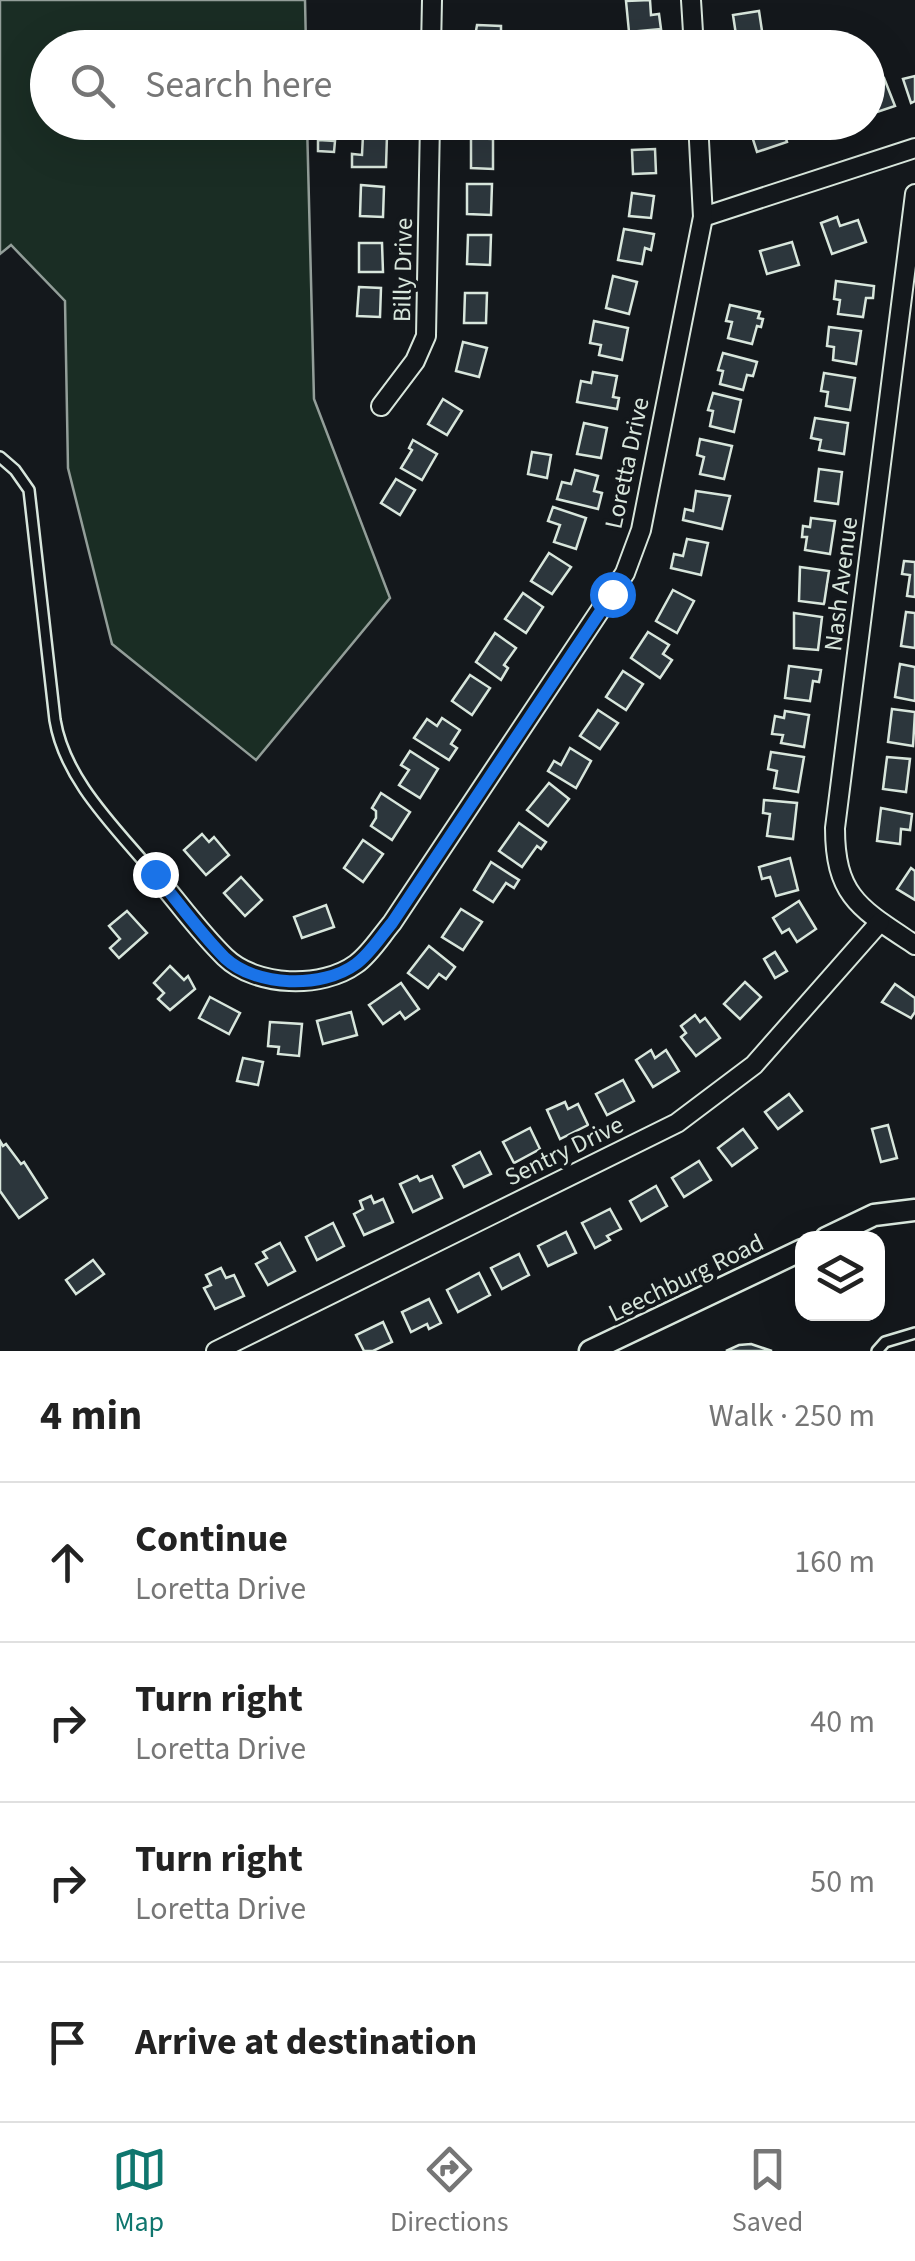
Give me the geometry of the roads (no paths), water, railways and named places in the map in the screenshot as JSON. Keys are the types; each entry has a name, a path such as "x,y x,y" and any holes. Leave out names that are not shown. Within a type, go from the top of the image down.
{"street":[{"path":"431,30 432,0"},
{"path":"691,0 693,30"},
{"name":"Billy Drive","path":"382,406 415,361 426,336 430,140"},
{"name":"Loretta Drive","path":"155,874 228,960 258,975 290,982 318,979 356,964 392,923 625,573 641,530 703,217 699,140"},
{"path":"703,217 915,148"},
{"name":"Nash Avenue","path":"915,194 835,828 837,872 846,892 880,922 915,944"},
{"name":"Sentry Drive","path":"216,1351 676,1123 754,1065 880,922"},
{"path":"841,1231 874,1215 915,1210"},
{"name":"Leechburg Road","path":"590,1351 795,1253"}],"lane":[{"path":"0,457 29,490 55,720 64,752 85,788 155,874"},
{"path":"877,1351 885,1342 915,1333"}]}
